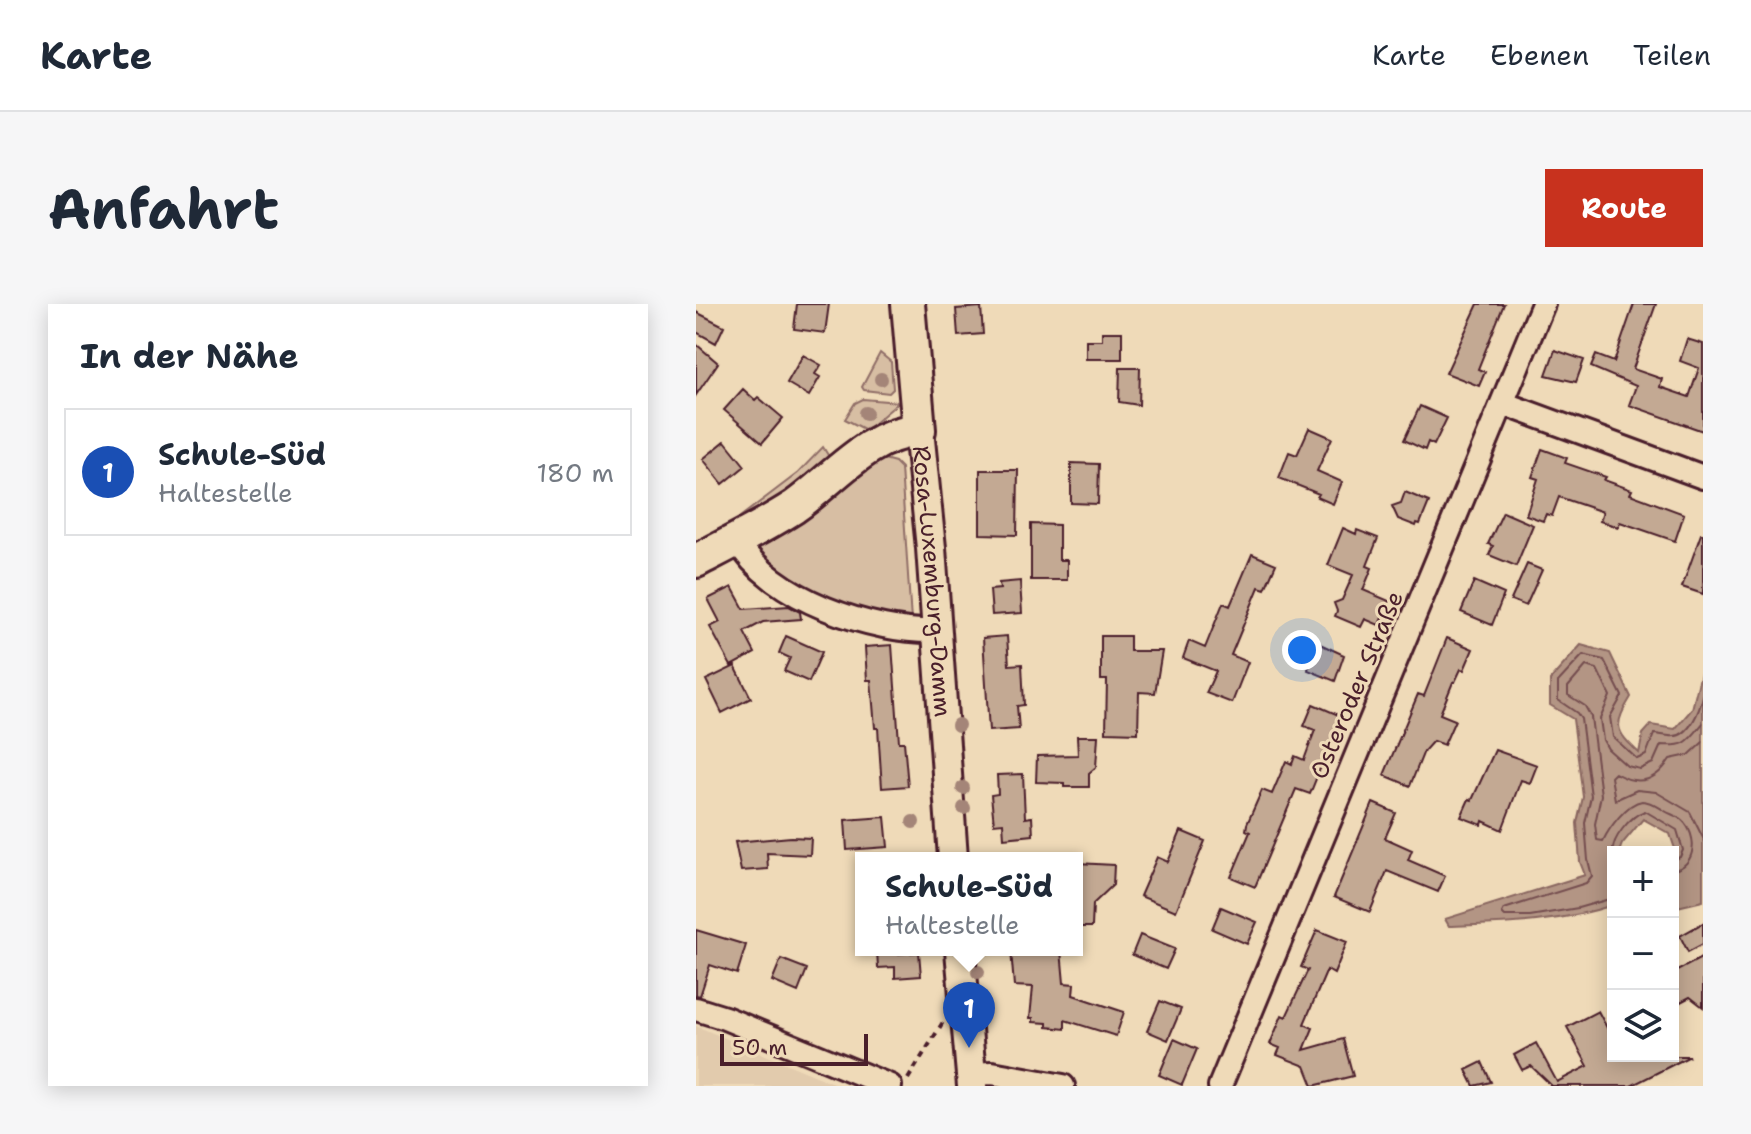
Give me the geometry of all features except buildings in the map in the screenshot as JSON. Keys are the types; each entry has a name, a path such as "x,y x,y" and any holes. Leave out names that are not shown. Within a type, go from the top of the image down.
{"main road":[{"name":"Rosa-Luxemburg-Damm","path":"908,304 919,430"},
{"path":"696,561 794,506 886,437 919,430"}],"street":[{"name":"Osteroder Straße","path":"1220,1086 1543,304"},
{"path":"1502,403 1703,477"},
{"name":"Rosa-Luxemburg-Damm","path":"919,430 953,852"},
{"path":"737,540 745,554 764,572 798,594 837,613 881,627 911,632 937,631"},
{"path":"961,956 971,1080 992,1073 1063,1086"},
{"path":"696,1009 890,1086"}],"path":[{"path":"904,1086 948,1013"}],"shaded area":[{"path":"880,353 891,362 893,389 889,393 864,390 862,387"},
{"path":"863,399 898,403 866,430 845,419 855,403"},
{"path":"823,447 831,460 796,490 740,522 740,517 798,473"},
{"path":"876,460 895,462 901,468 911,621 868,611 829,597 792,578 757,550"},
{"path":"696,1026 840,1086 696,1086"}],"water":[{"path":"1581,645 1610,653 1631,697 1619,727 1639,753 1643,734 1651,725 1675,729 1692,709 1703,665 1703,901 1679,907 1679,846 1674,846 1670,834 1643,819 1621,846 1607,846 1607,907 1552,919 1449,926 1445,919 1585,875 1580,862 1577,823 1583,797 1573,719 1550,705 1550,680"}],"place":[{"name":"Schule-Süd","path":"969,1048"}]}
